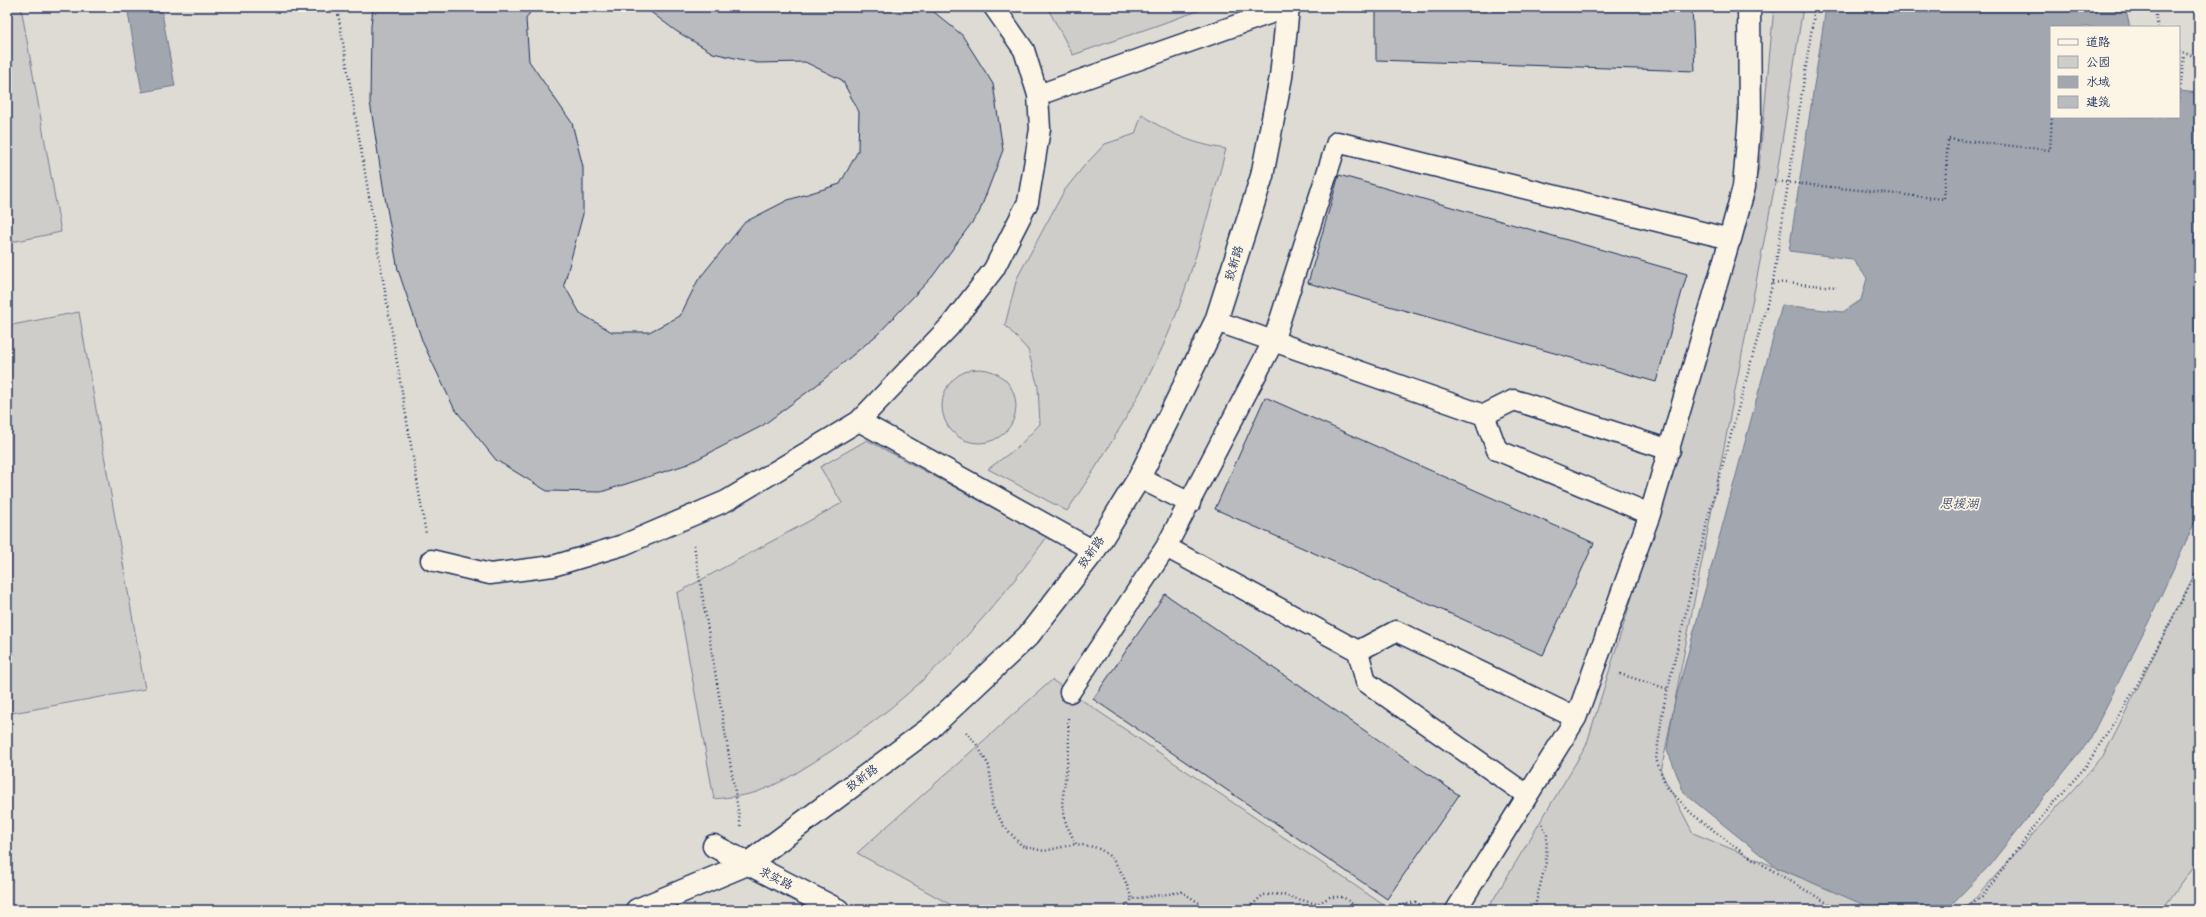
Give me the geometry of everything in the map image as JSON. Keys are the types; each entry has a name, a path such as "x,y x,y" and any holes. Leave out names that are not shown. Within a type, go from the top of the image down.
{"street":[{"name":"致新路","path":"637,910 747,864 949,712 1028,636 1094,551 1139,478 1216,321 1262,176 1281,77 1288,7"},
{"path":"1730,239 1744,187 1750,116 1749,7"},
{"name":"求实路","path":"714,846 838,910"}],"lane":[{"path":"431,560 490,574 553,566 622,545 726,501 859,421 950,326 994,269 1028,202 1040,128 1038,95 1024,50 994,7"},
{"path":"1038,95 1288,7"},
{"path":"1070,692 1166,547 1273,342 1337,142 1730,239 1670,450 1650,514 1576,718 1456,910"},
{"path":"1216,321 1484,414 1514,400 1670,450"},
{"path":"1484,414 1497,450 1650,514"},
{"path":"859,421 1094,551"},
{"path":"1139,478 1190,503"},
{"path":"1166,547 1358,651 1366,682 1527,795"},
{"path":"1358,651 1396,631 1576,718"}],"path":[{"path":"337,7 431,560"},
{"path":"1815,7 1774,282 1708,518 1668,689 1656,759 1666,786 1691,813 1743,853 1839,910"},
{"path":"2156,7 2158,26"},
{"path":"2180,52 2199,58"},
{"path":"2180,92 2184,54"},
{"path":"1789,183 1944,198 1948,139 2050,150 2052,118"},
{"path":"1774,282 1837,287"},
{"path":"690,517 747,864"},
{"path":"1961,910 1982,898 2040,819 2086,766 2134,691 2199,568"},
{"path":"1595,666 1668,689"},
{"path":"1070,692 1066,708 1070,727 1068,763 1062,804 1066,824 1076,844"},
{"path":"949,712 977,745 989,766 992,788 992,806 1004,826 1022,846 1044,851 1076,844 1098,848 1110,857 1122,871 1132,899"},
{"path":"1527,795 1548,834 1546,862 1534,910"},
{"path":"1123,910 1132,899 1182,892 1201,904 1200,910"},
{"path":"1237,910 1251,906 1263,895 1279,894 1317,904 1330,898 1343,897 1361,910"},
{"path":"1380,910 1416,902 1428,910"}],"shaded area":[{"path":"7,7 2199,7 2199,910 7,910"}],"green space":[{"path":"7,7 21,7 61,232 7,243"},
{"path":"1047,7 1209,7 1073,55"},
{"path":"1774,7 1803,7 1776,179 1661,772 1693,833 1879,910 1487,910 1586,746 1706,358 1759,168"},
{"path":"1142,114 1172,133 1192,141 1226,149 1192,268 1168,334 1143,387 1129,412 1067,511 988,469 1018,447 1040,424 1038,387 1028,350 1005,325 1017,278 1064,191 1084,166 1105,144 1135,134"},
{"path":"79,312 145,689 7,714 7,326"},
{"path":"979,369 1000,375 1010,385 1016,406 1010,427 1000,437 979,443 958,437 948,427 942,406 948,385 958,375"},
{"path":"867,440 1047,537 1000,598 975,627 922,681 894,705 831,751 780,782 751,794 714,799 677,593 842,503 820,467"},
{"path":"2199,565 2199,859 2162,910 1955,910 1971,903 2104,755"},
{"path":"1052,680 1391,910 960,910 857,853"}],"water":[{"path":"127,7 161,7 175,86 142,92"},
{"name":"思援湖","path":"1826,7 2125,7 2130,26 2050,26 2050,118 2180,118 2180,91 2199,93 2199,513 2151,617 2089,741 1988,867 1946,910 1906,910 1869,907 1776,867 1684,793 1667,749 1674,705 1782,305 1843,312 1861,300 1867,278 1852,259 1789,251"}],"building":[{"path":"373,7 533,7 526,19 529,61 572,123 583,167 583,214 564,285 580,313 612,332 649,332 680,316 698,280 745,222 788,200 840,184 858,151 859,112 842,80 805,62 757,63 713,53 676,31 644,7 928,7 962,35 993,84 1003,150 979,213 932,277 878,334 818,384 762,426 688,464 601,492 547,491 496,460 454,408 423,343 398,270 370,102 371,26"},
{"path":"1376,7 1692,7 1695,71 1376,60"},
{"path":"1339,175 1687,274 1656,382 1308,283"},
{"path":"1265,397 1594,543 1543,655 1215,509"},
{"path":"1165,594 1459,795 1387,899 1093,699"}]}
